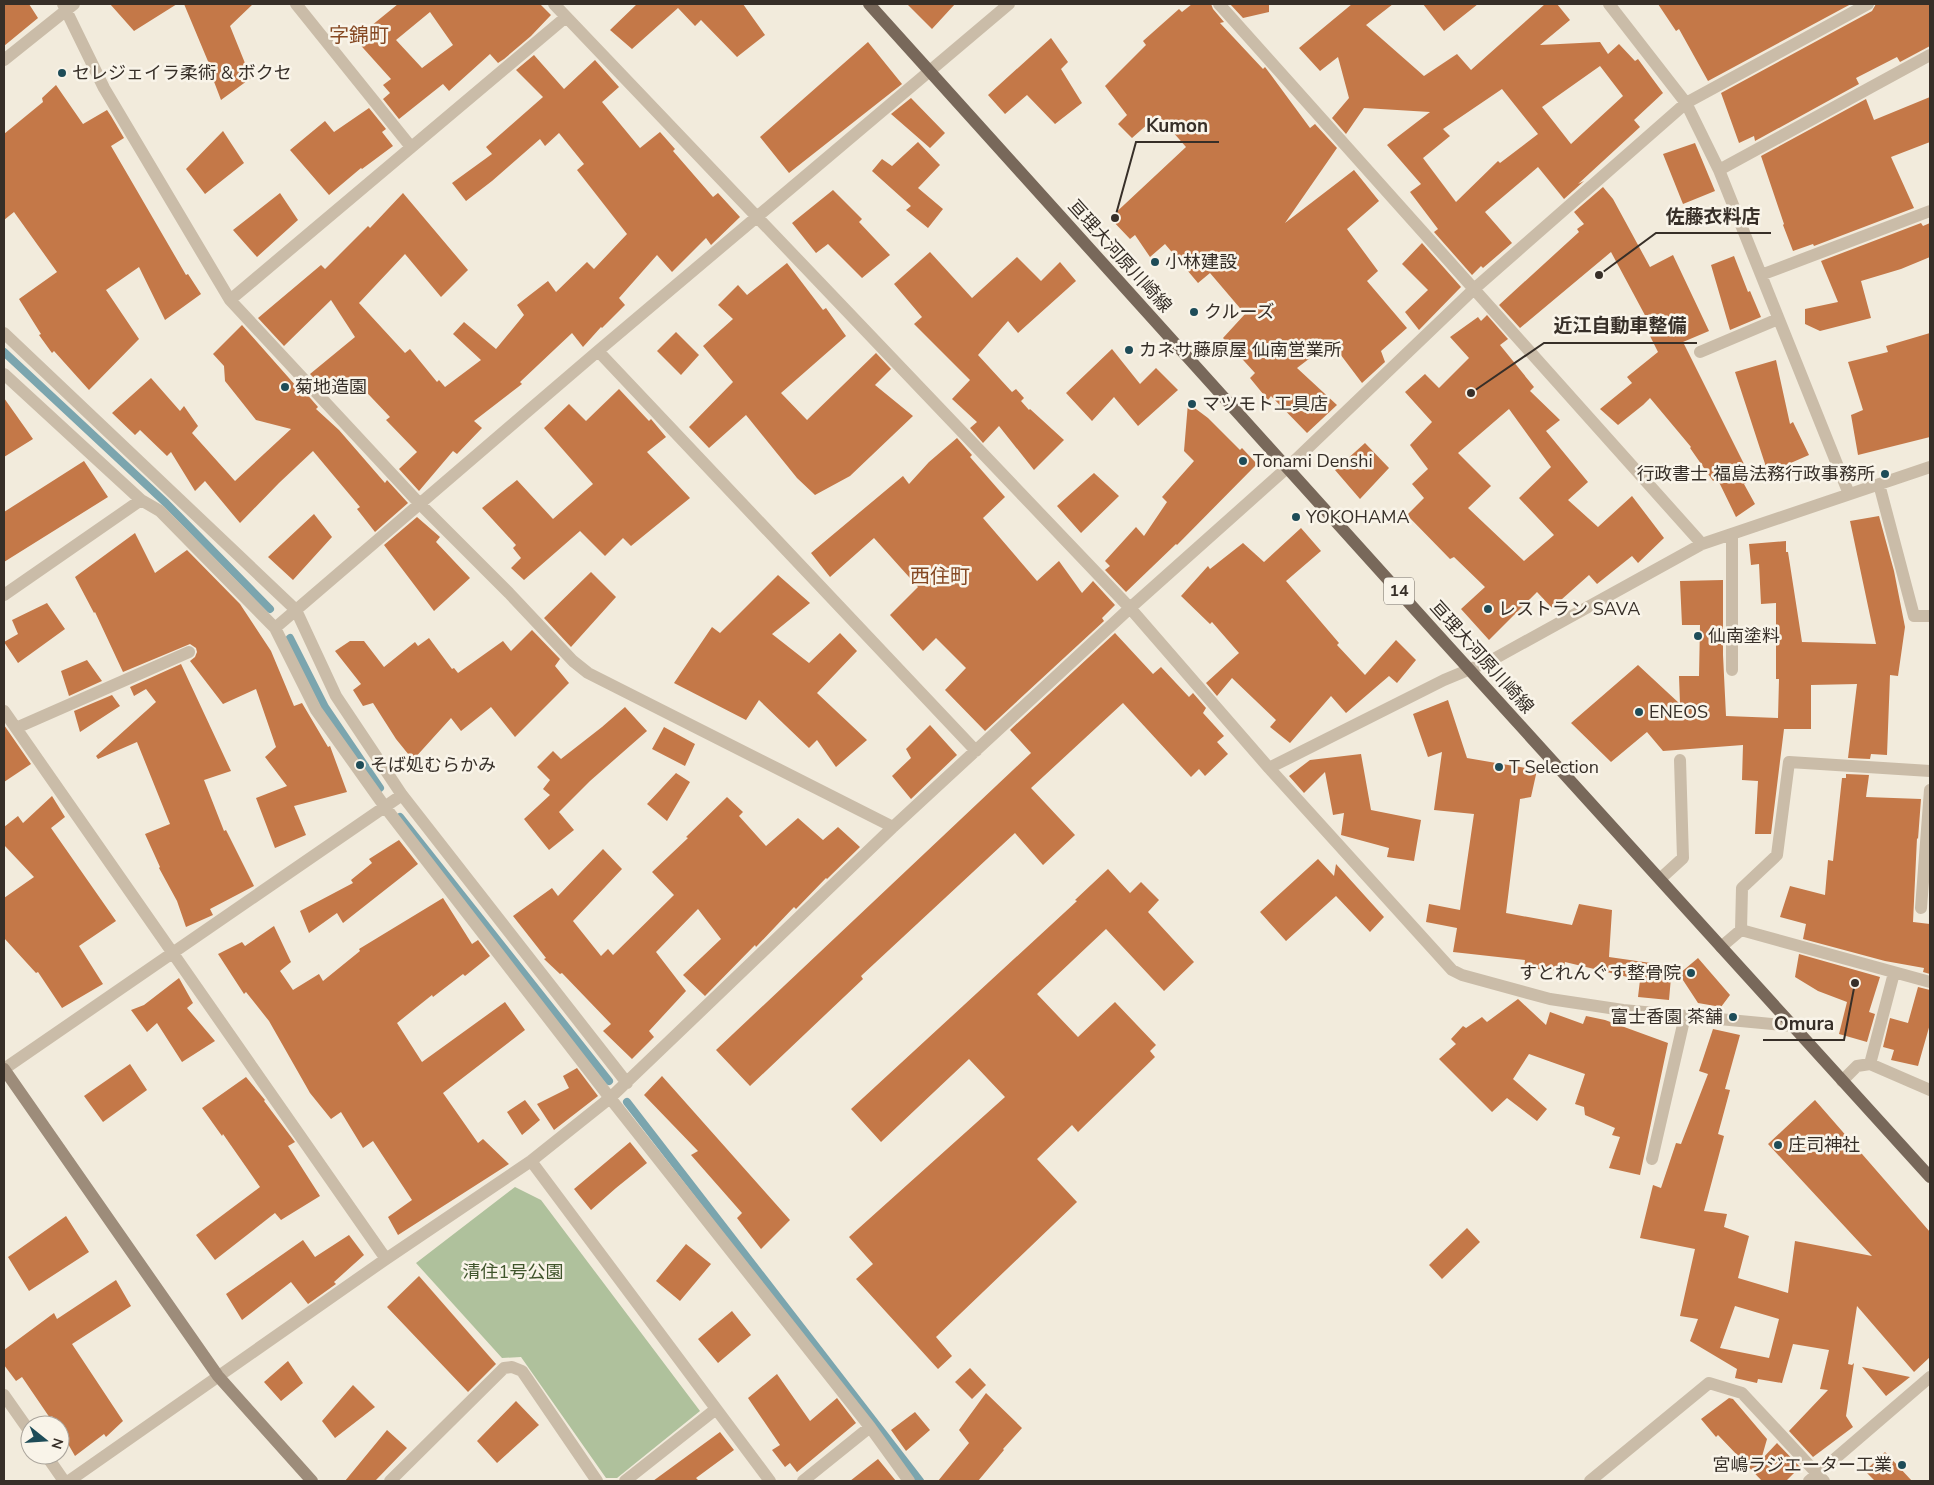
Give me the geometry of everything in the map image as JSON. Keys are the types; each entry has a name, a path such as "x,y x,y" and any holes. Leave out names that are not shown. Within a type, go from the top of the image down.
{"main road":[{"name":"亘理大河原川崎線","path":"869,4 1930,1177"}],"street":[{"path":"296,4 411,147"},
{"path":"554,4 1130,608 1269,768 1452,970 1462,975 1550,999 1623,1010 1793,1026"},
{"path":"275,628 598,350 1009,4"},
{"path":"1219,4 1702,544"},
{"path":"1609,4 1686,103 1719,170 1849,494"},
{"path":"69,1481 531,1160 610,1098 893,827 1130,608 1288,467 1474,289 1686,103 1868,4"},
{"path":"4,60 68,6 104,88 230,300 419,503 573,661 588,673 893,827"},
{"path":"230,300 566,16"},
{"path":"1719,170 1930,55"},
{"path":"1761,275 1930,211"},
{"path":"1700,352 1778,319"},
{"path":"4,333 296,610 336,696 402,796 626,1083"},
{"path":"598,350 976,751"},
{"path":"4,374 141,500 160,510 275,628 316,710 385,807 610,1098 870,1427 909,1481"},
{"path":"1269,768 1469,669 1492,660 1702,544 1930,467"},
{"path":"1879,484 1914,616 1930,616"},
{"path":"4,595 141,500"},
{"path":"1732,534 1732,670"},
{"path":"16,728 189,652"},
{"path":"4,711 386,1259"},
{"path":"1660,879 1683,858 1680,760"},
{"path":"1721,947 1741,930 1742,888 1777,855 1789,762 1930,772"},
{"path":"1920,908 1930,790"},
{"path":"312,1481 218,1376 4,1069 402,796"},
{"path":"1741,930 1930,982"},
{"path":"1870,1064 1894,973"},
{"path":"1652,1159 1685,1016"},
{"path":"1842,1081 1857,1066 1870,1064 1930,1090"},
{"path":"531,1160 770,1481"},
{"path":"390,1481 504,1368 512,1367 522,1372 597,1481"},
{"path":"1590,1481 1709,1383 1742,1393 1817,1479 1930,1378"},
{"path":"4,1395 20,1418"},
{"path":"625,1481 716,1409"},
{"path":"803,1481 870,1427"},
{"path":"53,1465 64,1481"}],"green space":[{"name":"清住1号公園","path":"515,1187 541,1200 700,1411 617,1478 606,1478 521,1357 502,1358 416,1263"}],"building":[{"path":"4,4 29,4 38,18 4,46"},
{"path":"110,4 177,4 134,31"},
{"path":"184,4 253,4 230,26 251,78 221,100 213,79 215,78"},
{"path":"398,4 540,4 551,15 531,36 504,59 498,63 490,54 449,91 443,84 399,119 383,99 390,93 383,85 391,79 355,39","holes":["430,12 453,45 422,68 396,40"]},
{"path":"637,4 743,4 765,35 737,57 701,20 695,26 678,8 632,49 610,30"},
{"path":"907,4 955,4 932,29"},
{"path":"1192,4 1211,4 1224,22 1220,23 1263,69 1265,67 1310,128 1315,124 1337,148 1285,223 1354,170 1379,201 1347,229 1378,271 1367,281 1407,328 1381,351 1385,362 1362,383 1331,342 1297,368 1337,405 1307,433 1271,396 1268,400 1250,378 1255,373 1223,338 1245,314 1210,273 1198,283 1165,244 1150,257 1135,235 1130,239 1110,218 1186,147 1158,115 1132,138 1118,124 1127,115 1105,86 1146,45 1143,41 1179,9 1182,12"},
{"path":"1230,4 1269,4 1269,12 1243,18"},
{"path":"1352,4 1393,4 1366,25 1424,76 1457,54 1471,70 1545,4 1557,4 1570,20 1540,45 1600,42 1608,54 1619,44 1635,61 1638,59 1663,93 1634,120 1640,127 1564,199 1538,167 1485,212 1512,243 1472,275 1434,232 1438,229 1410,192 1421,184 1387,145 1430,112 1364,108 1346,134 1332,118 1349,98 1338,57 1320,71 1299,48","holes":["1600,66 1623,96 1571,144 1542,107","1502,89 1538,134 1500,163 1498,161 1456,202 1423,158 1450,136 1443,129"]},
{"path":"1423,4 1478,4 1444,31"},
{"path":"1658,4 1851,4 1708,81 1679,29 1676,31"},
{"path":"1876,4 1930,4 1930,46 1900,62 1897,57 1856,78 1859,84 1755,141 1754,136 1739,143 1721,93 1872,11"},
{"path":"1051,38 1068,62 1061,69 1082,103 1055,124 1027,95 1005,114 988,95"},
{"path":"868,42 902,84 789,173 760,137"},
{"path":"534,55 564,89 595,60 619,87 602,102 640,148 660,132 675,149 673,151 713,197 718,193 740,217 711,245 706,238 672,272 657,255 619,298 625,305 583,347 572,333 520,382 522,384 474,421 482,428 457,454 453,451 419,491 399,469 417,452 386,420 390,417 353,378 331,396 310,374 355,337 331,300 284,346 258,318 321,265 325,269 368,226 370,228 403,193 468,270 441,297 405,254 359,303 405,353 410,349 437,382 439,380 445,387 481,360 453,334 464,322 496,349 524,315 517,305 548,281 556,292 587,262 594,269 627,234 577,170 584,164 559,133 545,146 540,139 466,201 452,183 492,154 486,147 543,97 516,70"},
{"path":"56,85 83,124 107,110 124,138 111,146 186,275 188,274 201,294 165,320 139,267 106,290 139,339 89,390 54,351 52,353 39,335 41,334 19,299 57,272 14,212 4,220 4,134 43,102 42,98"},
{"path":"1930,97 1930,142 1891,157 1914,208 1814,246 1813,244 1793,251 1761,156 1866,99 1874,120"},
{"path":"911,98 945,133 930,148 891,114"},
{"path":"369,108 386,129 382,132 393,146 361,168 329,195 290,150 325,121 334,132"},
{"path":"223,131 244,163 205,194 186,169"},
{"path":"918,142 940,165 918,188 943,209 928,228 906,210 911,206 872,171 882,159 892,166"},
{"path":"1695,143 1715,191 1683,204 1663,154"},
{"path":"1603,187 1613,199 1650,267 1673,255 1709,331 1683,342 1752,480 1744,484 1755,504 1736,517 1717,478 1713,481 1691,447 1650,398 1618,425 1600,409 1632,383 1627,377 1658,352 1649,334 1654,332 1611,252 1520,328 1499,305 1579,232 1577,229 1584,224 1574,212"},
{"path":"833,190 862,219 859,222 890,255 862,278 828,244 816,253 792,223"},
{"path":"280,193 298,220 257,257 233,230"},
{"path":"1921,223 1923,226 1930,223 1930,257 1901,269 1861,281 1871,318 1820,331 1805,324 1805,309 1838,302 1821,261"},
{"path":"1422,243 1461,287 1419,330 1405,312 1428,290 1402,264"},
{"path":"930,252 972,298 1017,257 1041,281 1060,262 1076,281 1018,333 1008,321 978,355 1012,392 1016,389 1024,398 1021,401 1029,410 1064,440 1034,470 999,426 983,443 970,428 977,422 952,399 970,380 914,324 922,317 894,284"},
{"path":"1734,256 1748,292 1750,291 1761,317 1730,330 1711,265"},
{"path":"787,263 823,310 826,308 846,336 781,393 807,420 876,353 891,369 875,385 913,416 850,476 815,495 797,478 746,415 709,448 689,427 733,382 703,346 733,319 718,305 738,285 747,295"},
{"path":"1487,315 1508,339 1500,345 1534,387 1530,391 1560,420 1546,431 1588,482 1568,500 1598,527 1632,496 1664,538 1638,563 1632,556 1597,584 1589,575 1552,608 1537,592 1489,640 1461,609 1485,587 1454,557 1450,559 1407,515 1424,498 1412,484 1428,469 1410,445 1432,422 1405,392 1425,374 1439,388 1469,358 1450,337 1478,317 1481,321","holes":["1509,409 1551,467 1519,498 1554,535 1524,561 1468,508 1491,486 1458,453"]},
{"path":"242,325 296,386 298,384 318,407 316,409 339,430 385,483 387,480 408,503 375,532 357,509 360,507 313,451 240,523 205,481 195,491 171,452 167,456 140,430 135,435 112,413 151,378 180,411 184,406 198,426 192,433 235,481 291,429 256,420 225,381 224,366 213,354"},
{"path":"676,332 699,355 681,375 657,351"},
{"path":"1930,333 1930,437 1858,455 1851,415 1863,410 1848,362 1888,352 1886,346"},
{"path":"1112,349 1140,384 1156,368 1178,390 1138,426 1114,397 1092,421 1066,393"},
{"path":"1776,360 1790,424 1793,422 1809,455 1768,473 1735,372"},
{"path":"619,389 649,421 651,419 666,437 647,452 690,498 631,546 623,538 605,556 580,531 524,580 511,568 521,558 513,548 516,545 482,508 517,480 553,519 593,484 544,428 569,404 586,421"},
{"path":"4,398 33,439 4,457"},
{"path":"1188,403 1208,418 1240,450 1242,448 1257,464 1177,545 1126,592 1105,570 1110,566 1105,561 1136,527 1144,536 1167,502 1162,497 1194,461 1184,451"},
{"path":"957,438 972,455 970,457 1005,497 983,518 1037,581 1059,561 1082,593 1093,581 1115,605 1102,618 1104,621 985,731 945,690 966,668 936,638 923,651 890,615 918,587 874,538 830,577 811,553 903,476 909,484 929,462"},
{"path":"1365,443 1389,468 1360,499 1335,470"},
{"path":"84,461 108,497 4,562 4,512"},
{"path":"1094,473 1119,496 1081,533 1057,506"},
{"path":"314,514 332,537 293,580 268,557"},
{"path":"1879,516 1894,571 1905,627 1898,676 1890,675 1887,755 1871,754 1870,759 1848,758 1857,684 1811,685 1811,729 1784,729 1771,834 1755,834 1758,781 1742,780 1743,745 1663,751 1647,732 1611,762 1571,723 1638,665 1680,704 1679,676 1699,676 1700,625 1682,625 1680,581 1723,580 1723,655 1726,716 1778,718 1779,679 1776,679 1776,603 1761,604 1759,564 1751,565 1749,544 1786,541 1786,552 1788,552 1802,642 1876,644 1850,521"},
{"path":"417,517 440,537 436,542 470,578 434,611 384,545"},
{"path":"1301,528 1321,551 1286,581 1339,643 1337,645 1365,675 1396,640 1416,660 1397,683 1389,676 1346,713 1331,696 1290,743 1270,727 1276,720 1232,678 1217,696 1206,683 1239,653 1212,622 1210,624 1181,596 1208,566 1210,569 1243,543 1264,562"},
{"path":"135,533 155,573 187,550 240,604 271,651 294,706 302,703 328,747 330,746 347,792 294,806 306,835 275,848 256,798 287,786 265,757 276,747 256,689 223,704 190,661 197,652 196,648 190,644 123,672 95,612 75,577"},
{"path":"591,572 616,597 571,647 544,618"},
{"path":"778,575 810,603 772,634 809,663 840,633 857,651 817,693 867,740 836,767 817,740 809,748 759,700 746,720 674,683 712,627 720,633"},
{"path":"47,603 65,629 18,663 4,642 18,634 12,620"},
{"path":"532,630 560,659 555,666 569,683 515,737 491,707 461,731 451,718 413,760 396,739 373,703 363,706 353,690 361,684 335,651 350,641 364,641 384,667 415,642 418,646 429,638 452,669 454,668 458,673 503,641 511,651"},
{"path":"1115,633 1153,674 1161,667 1189,697 1193,693 1206,708 1203,713 1224,736 1217,742 1228,754 1205,776 1199,769 1191,777 1123,703 1031,788 1075,835 1043,865 1015,833 861,976 863,979 750,1086 716,1050 1031,753 1010,730"},
{"path":"87,660 102,681 69,696 61,671"},
{"path":"181,664 231,771 204,780 224,831 226,830 254,886 210,909 213,915 186,927 177,901 159,868 145,834 170,824 137,742 98,759 96,756 156,702 146,689 134,696 130,687"},
{"path":"112,695 120,706 80,732 74,711"},
{"path":"1448,700 1467,758 1537,770 1531,797 1520,799 1506,913 1572,925 1579,904 1612,910 1609,957 1672,966 1669,1000 1638,997 1640,980 1565,962 1563,971 1524,968 1525,960 1453,952 1457,928 1426,922 1429,904 1460,910 1474,814 1434,810 1442,752 1428,757 1413,714"},
{"path":"625,707 647,731 590,781 559,812 574,830 549,850 524,819 550,795 543,789 550,780 537,767 553,751 561,759"},
{"path":"4,725 31,764 4,782"},
{"path":"930,725 957,755 911,799 892,776 911,758 906,749"},
{"path":"664,727 695,744 685,766 652,749"},
{"path":"1361,754 1371,810 1421,820 1414,861 1387,857 1389,848 1341,835 1344,813 1333,815 1325,772 1304,793 1289,776 1310,760"},
{"path":"676,773 690,782 667,821 647,804"},
{"path":"1846,774 1869,775 1866,797 1921,799 1913,922 1930,924 1930,974 1923,972 1924,968 1885,961 1803,939 1806,924 1780,917 1790,886 1825,895 1828,860 1833,861 1842,778 1846,778"},
{"path":"52,796 65,817 51,828 116,921 79,946 103,984 62,1008 38,972 36,973 4,938 4,898 34,877 4,845 4,827 18,816 23,823"},
{"path":"727,797 743,812 739,816 766,846 798,818 823,840 838,827 860,847 796,909 794,907 705,996 683,975 721,939 698,909 656,952 686,991 649,1031 654,1037 632,1059 603,1031 611,1024 562,973 560,974 544,959 546,958 513,916 552,888 558,896 603,849 622,869 573,921 601,956 608,949 613,955 674,895 652,872"},
{"path":"399,840 418,864 343,923 337,913 309,933 300,911 353,883 351,880 372,863 369,859"},
{"path":"1318,859 1334,876 1336,864 1384,917 1370,932 1336,896 1286,941 1260,912"},
{"path":"1108,869 1130,893 1141,882 1159,900 1148,912 1194,962 1164,991 1106,929 1037,994 1078,1037 1115,1002 1156,1045 1150,1051 1155,1057 1078,1132 1072,1125 1037,1159 1077,1202 936,1337 952,1356 938,1369 856,1279 873,1264 849,1237 1005,1097 969,1059 881,1142 851,1109 1077,901 1075,900"},
{"path":"443,898 472,944 478,940 490,956 465,976 463,974 433,997 432,995 397,1023 422,1062 505,1002 525,1030 443,1093 478,1143 483,1139 509,1164 398,1235 388,1217 412,1200 373,1141 363,1148 341,1112 331,1119 310,1093 269,1021 246,992 244,994 218,954 242,942 245,946 274,926 291,962 280,971 293,990 319,974 323,981 360,951 359,949"},
{"path":"1799,954 1880,977 1869,1012 1875,1014 1867,1042 1839,1034 1847,1002 1818,991 1795,977"},
{"path":"1698,958 1730,995 1721,1007 1698,1003 1679,974"},
{"path":"179,978 193,1003 187,1008 215,1041 182,1062 157,1023 147,1032 131,1010 144,1005"},
{"path":"1918,987 1930,990 1930,1024 1918,1066 1891,1060 1894,1050 1883,1047 1890,1018 1908,1023"},
{"path":"1518,999 1546,1025 1550,1012 1583,1024 1586,1016 1605,1020 1668,1043 1640,1175 1609,1168 1620,1137 1612,1135 1615,1128 1585,1115 1584,1107 1575,1104 1585,1074 1529,1054 1513,1079 1547,1109 1537,1121 1507,1098 1492,1112 1439,1059 1456,1044 1451,1039 1463,1026 1466,1028 1482,1017 1487,1022"},
{"path":"1713,1029 1740,1035 1725,1089 1730,1090 1718,1134 1724,1136 1704,1211 1727,1214 1724,1227 1749,1236 1738,1278 1788,1293 1795,1241 1872,1256 1768,1144 1815,1100 1930,1232 1930,1357 1914,1372 1857,1306 1848,1364 1852,1365 1854,1363 1846,1416 1853,1427 1813,1457 1789,1431 1828,1390 1820,1389 1829,1350 1793,1344 1782,1383 1758,1379 1757,1383 1735,1378 1737,1369 1690,1341 1698,1319 1680,1316 1695,1249 1640,1238 1653,1185 1661,1188 1676,1143 1681,1144 1708,1074 1699,1071","holes":["1735,1306 1779,1319 1769,1358 1720,1348"]},
{"path":"130,1064 147,1090 103,1122 84,1096"},
{"path":"577,1068 598,1096 554,1130 537,1104 569,1088 563,1076"},
{"path":"662,1076 790,1220 761,1249 737,1218 742,1213 691,1155 698,1151 644,1095"},
{"path":"246,1077 295,1142 288,1146 320,1196 281,1220 275,1213 215,1260 196,1235 260,1187 223,1134 222,1136 202,1108"},
{"path":"525,1100 540,1120 522,1135 507,1112"},
{"path":"630,1142 647,1163 591,1210 574,1189"},
{"path":"66,1216 89,1252 29,1291 8,1257"},
{"path":"1467,1228 1480,1242 1442,1279 1429,1265"},
{"path":"349,1235 364,1255 334,1282 336,1284 308,1304 291,1282 242,1320 226,1294 303,1240 315,1257"},
{"path":"686,1244 711,1264 680,1301 656,1281"},
{"path":"419,1276 496,1364 468,1392 387,1307"},
{"path":"116,1280 131,1306 72,1344 123,1421 106,1437 104,1434 75,1456 70,1447 70,1415 48,1415 22,1377 16,1381 4,1365 4,1350 54,1313 57,1319"},
{"path":"732,1311 751,1335 718,1363 698,1339"},
{"path":"288,1361 303,1383 281,1401 264,1382"},
{"path":"1862,1367 1910,1377 1886,1396"},
{"path":"970,1368 986,1385 972,1399 955,1382"},
{"path":"777,1374 810,1421 837,1398 856,1423 797,1472 790,1463 785,1467 772,1450 780,1445 748,1398"},
{"path":"353,1385 375,1407 335,1438 322,1421"},
{"path":"986,1393 1022,1428 978,1481 938,1481 969,1443 959,1430"},
{"path":"1729,1398 1733,1399 1767,1439 1761,1460 1777,1443 1800,1467 1786,1481 1762,1481 1718,1435 1716,1437 1701,1419"},
{"path":"516,1401 539,1425 497,1463 477,1441"},
{"path":"915,1412 930,1430 906,1451 891,1430"},
{"path":"387,1430 407,1448 375,1481 345,1481"},
{"path":"720,1432 734,1450 696,1478 699,1481 653,1481"},
{"path":"1885,1452 1912,1481 1875,1481 1865,1471"},
{"path":"878,1459 896,1481 850,1481"}],"waterway":[{"path":"4,352 166,503 270,609"},
{"path":"290,638 325,707 380,788"},
{"path":"400,817 609,1081"},
{"path":"627,1102 920,1481"}],"place":[{"name":"セレジェイラ柔術 & ボクセ","path":"62,73"},
{"name":"Kumon","path":"1115,218"},
{"name":"小林建設","path":"1155,262"},
{"name":"佐藤衣料店","path":"1599,275"},
{"name":"クルーズ","path":"1194,312"},
{"name":"カネサ藤原屋 仙南営業所","path":"1129,350"},
{"name":"菊地造園","path":"285,387"},
{"name":"近江自動車整備","path":"1471,393"},
{"name":"マツモト工具店","path":"1192,404"},
{"name":"Tonami Denshi","path":"1243,461"},
{"name":"行政書士 福島法務行政事務所","path":"1885,474"},
{"name":"YOKOHAMA","path":"1296,517"},
{"name":"レストラン SAVA","path":"1488,609"},
{"name":"仙南塗料","path":"1698,636"},
{"name":"ENEOS","path":"1639,712"},
{"name":"そば処むらかみ","path":"360,765"},
{"name":"T Selection","path":"1499,767"},
{"name":"すとれんぐす整骨院","path":"1691,973"},
{"name":"Omura","path":"1855,983"},
{"name":"富士香園 茶舗","path":"1733,1017"},
{"name":"庄司神社","path":"1778,1145"},
{"name":"宮嶋ラジエーター工業","path":"1902,1465"}],"district":[{"name":"字錦町","path":"359,35"},
{"name":"西住町","path":"940,576"}]}
